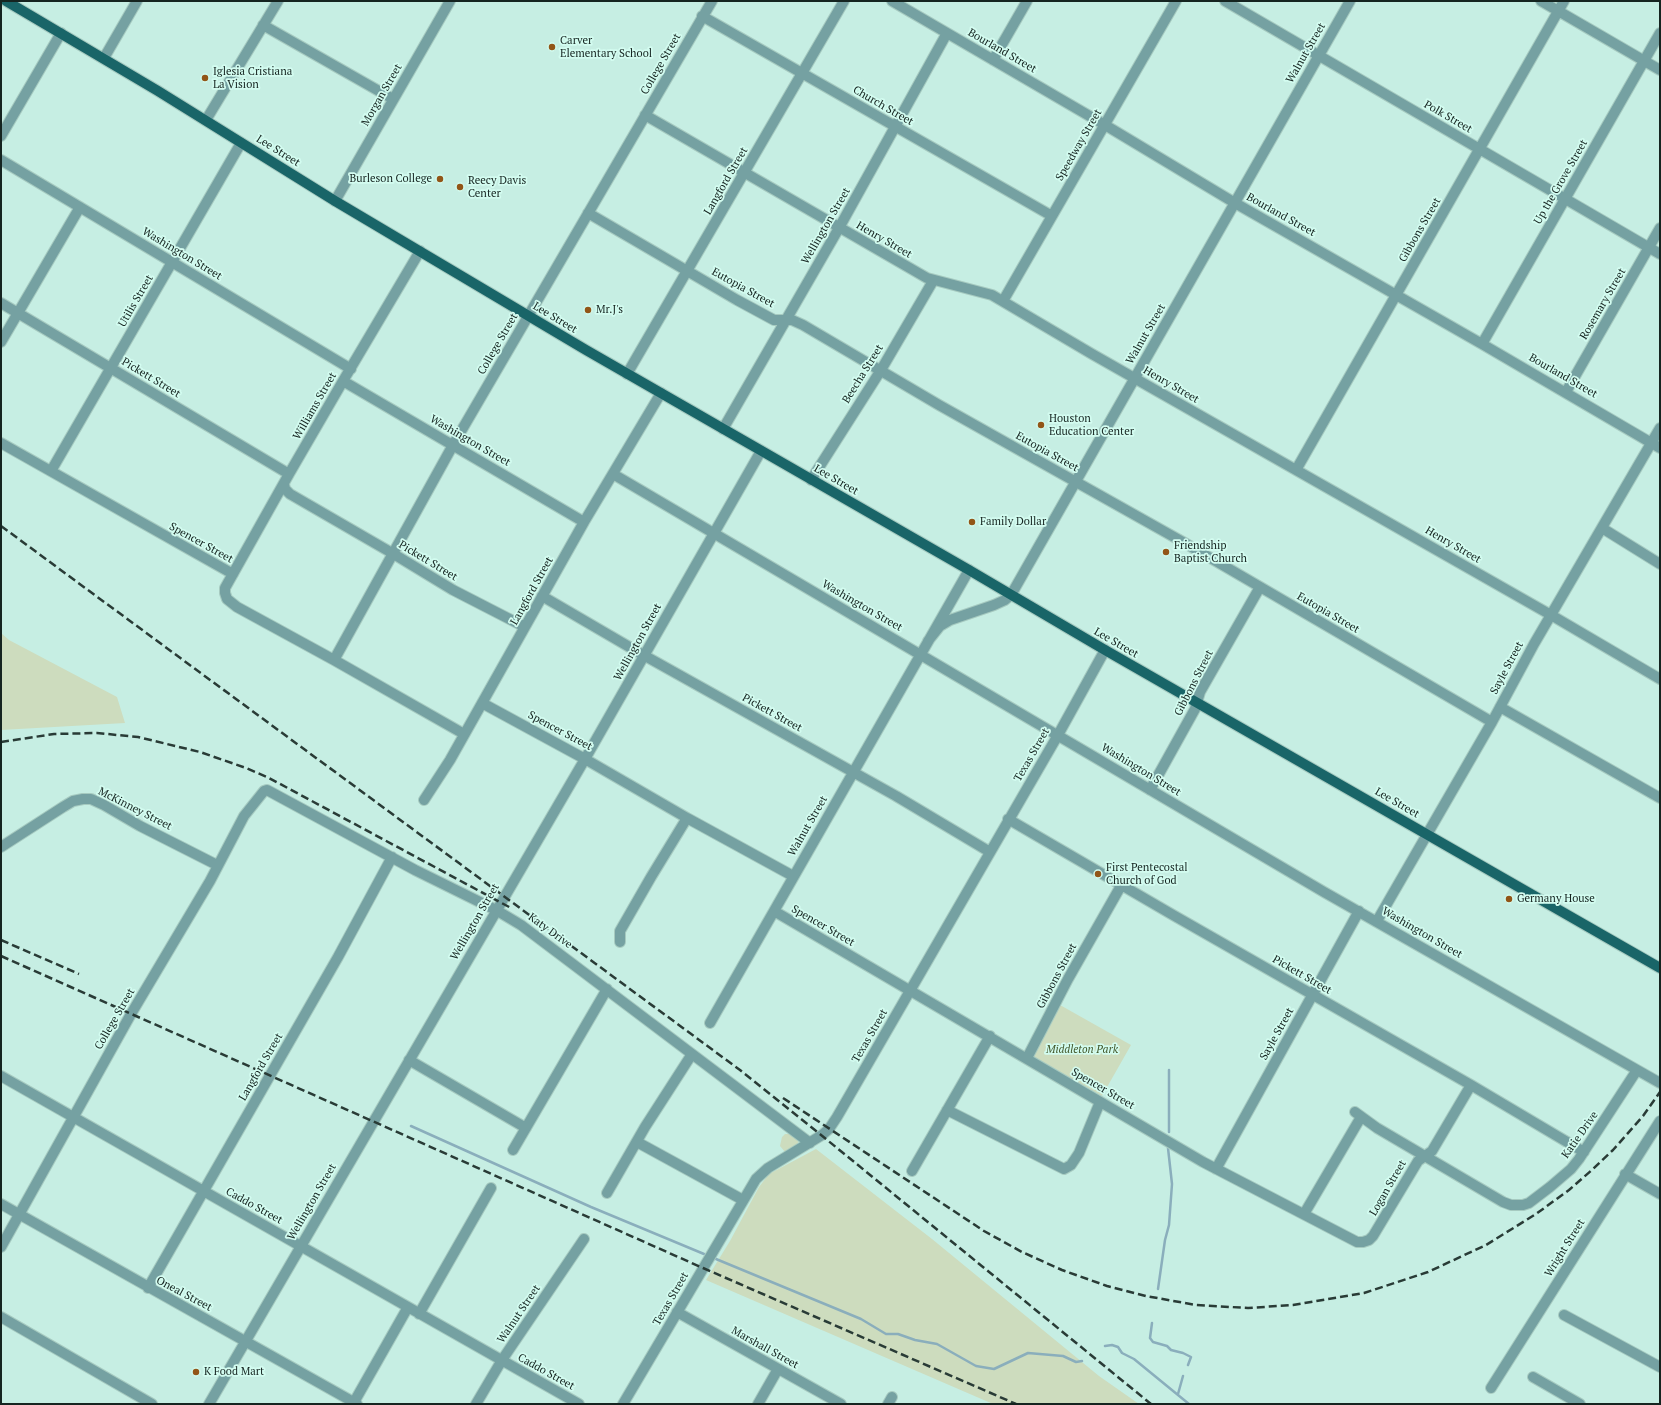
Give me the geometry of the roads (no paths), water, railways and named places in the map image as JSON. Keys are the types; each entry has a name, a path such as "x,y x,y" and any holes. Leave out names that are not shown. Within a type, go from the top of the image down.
{"main road":[{"name":"Lee Street","path":"6,1 206,120 335,201 627,374 1660,968"}],"street":[{"path":"104,58 137,1"},
{"path":"206,120 278,1"},
{"name":"College Street","path":"334,660 453,444 712,1"},
{"name":"Langford Street","path":"627,374 687,270 711,232 844,1"},
{"name":"Bourland Street","path":"892,1 1105,125 1235,203 1396,294 1656,445"},
{"path":"993,60 1027,1"},
{"name":"Speedway Street","path":"1003,301 1176,1"},
{"name":"Polk Street","path":"1225,1 1660,254"},
{"name":"Walnut Street","path":"928,641 940,626 950,620 994,605 1005,600 1011,595 1074,481 1350,1"},
{"path":"1541,1 1660,70"},
{"name":"Gibbons Street","path":"1296,470 1564,1"},
{"name":"Morgan Street","path":"335,201 448,2"},
{"name":"Church Street","path":"702,16 1052,216"},
{"path":"263,25 393,99"},
{"path":"1,136 61,33"},
{"name":"Wellington Street","path":"723,429 839,228 947,33"},
{"name":"Up the Grove Street","path":"1482,344 1660,33"},
{"name":"Henry Street","path":"645,115 839,228 934,281 983,292 1003,301 1134,378 1552,615 1660,679"},
{"name":"Utilis Street","path":"51,472 241,143"},
{"name":"Washington Street","path":"1,160 351,369"},
{"path":"1,342 80,208"},
{"name":"Eutopia Street","path":"588,214 774,320 780,321 786,319 803,325 939,405 1260,587 1492,722"},
{"name":"Rosemary Street","path":"1566,392 1660,228"},
{"name":"Williams Street","path":"233,574 343,381 420,251"},
{"name":"Beecha Street","path":"811,480 881,370 934,281"},
{"name":"Pickett Street","path":"1,303 290,474"},
{"name":"Washington Street","path":"343,381 584,522"},
{"name":"Langford Street","path":"424,800 482,703 584,522 661,393"},
{"name":"Sayle Street","path":"1377,921 1428,835 1602,528 1656,445 1660,428"},
{"name":"Spencer Street","path":"1,443 233,574 225,588 225,593 232,603 464,734"},
{"name":"Wellington Street","path":"209,1404 300,1245 585,759 712,533 761,451"},
{"name":"Washington Street","path":"613,474 1150,790 1660,1083"},
{"name":"Pickett Street","path":"284,484 285,489 290,494 453,590 525,627"},
{"path":"1602,528 1660,564"},
{"name":"Walnut Street","path":"710,1023 969,570"},
{"name":"Gibbons Street","path":"1150,790 1195,710 1200,692 1260,587"},
{"name":"Pickett Street","path":"542,596 852,773 896,796 990,852"},
{"name":"Texas Street","path":"623,1404 756,1179 768,1168 788,1154 810,1143 829,1129 837,1117 1008,819 1058,735 1105,650"},
{"name":"Spencer Street","path":"482,703 793,876"},
{"path":"1500,707 1660,798"},
{"name":"Katy Drive","path":"253,805 264,791 267,790 392,857 496,910 521,925 810,1143"},
{"name":"McKinney Street","path":"1,847 72,801 91,799 104,804 140,826 217,865"},
{"name":"College Street","path":"1,1247 72,1117 244,816 253,805"},
{"path":"620,942 620,931 687,818"},
{"name":"Pickett Street","path":"1008,819 1471,1084 1584,1152"},
{"name":"Langford Street","path":"148,1288 338,957 392,857"},
{"name":"Gibbons Street","path":"1028,1058 1068,979 1122,884"},
{"name":"Spencer Street","path":"774,911 1028,1058 1100,1102 1216,1168 1350,1239 1363,1242"},
{"name":"Sayle Street","path":"1216,1168 1359,911"},
{"path":"513,1150 607,989"},
{"path":"912,1171 990,1036"},
{"path":"607,1193 692,1054"},
{"path":"409,1060 526,1128"},
{"name":"Katie Drive","path":"1425,1156 1508,1204 1518,1206 1529,1203 1571,1169 1584,1152 1637,1070"},
{"name":"Caddo Street","path":"1,1076 579,1404"},
{"name":"Logan Street","path":"1363,1242 1369,1240 1373,1236 1418,1161 1432,1151 1471,1084"},
{"path":"947,1110 1064,1169 1071,1165 1079,1153 1100,1102"},
{"path":"1304,1214 1358,1114 1425,1156"},
{"name":"Wright Street","path":"1491,1388 1625,1174 1660,1121"},
{"path":"637,1142 743,1200"},
{"path":"1625,1174 1660,1194"},
{"path":"419,1314 491,1188"},
{"name":"Oneal Street","path":"1,1204 355,1403"},
{"name":"Walnut Street","path":"476,1404 502,1360 584,1239"},
{"path":"355,1403 408,1307"},
{"name":"Marshall Street","path":"678,1312 841,1404"},
{"path":"1564,1315 1660,1367"},
{"path":"1,1317 152,1404"},
{"path":"758,1404 778,1369"},
{"path":"1533,1377 1580,1404"}],"waterway":[{"path":"1169,1070 1169,1132"},
{"path":"411,1126 591,1207 704,1254"},
{"path":"1158,1289 1165,1240 1169,1225 1172,1184 1168,1148"},
{"path":"716,1259 861,1319 886,1334 898,1334 915,1340 937,1344 976,1366 994,1369 1028,1353 1063,1356 1076,1362 1082,1361"},
{"path":"1152,1323 1150,1338 1153,1342 1167,1346 1171,1350 1191,1357 1188,1365"},
{"path":"1105,1346 1112,1345 1118,1347 1122,1353 1134,1359 1189,1404"},
{"path":"1178,1394 1183,1376"}],"railway":[{"path":"1,526 740,1070 1151,1404"},
{"path":"1,742 54,734 97,733 138,737 200,752 246,768 269,778 511,908"},
{"path":"1,940 79,974"},
{"path":"1,956 703,1268 1016,1404"},
{"path":"783,1098 984,1231 1022,1252 1062,1270 1107,1286 1146,1296 1196,1305 1248,1308 1293,1305 1364,1293 1428,1272 1486,1245 1536,1214 1569,1190 1593,1169 1613,1150 1643,1116 1660,1092"}],"place":[{"name":"Carver Elementary School","path":"552,47"},
{"name":"Iglesia Cristiana La Vision","path":"205,78"},
{"name":"Burleson College","path":"440,179"},
{"name":"Reecy Davis Center","path":"460,187"},
{"name":"Mr.J's","path":"588,310"},
{"name":"Houston Education Center","path":"1041,425"},
{"name":"Family Dollar","path":"972,522"},
{"name":"Friendship Baptist Church","path":"1166,552"},
{"name":"First Pentecostal Church of God","path":"1098,874"},
{"name":"Germany House","path":"1509,899"},
{"name":"K Food Mart","path":"196,1372"}],"park label":[{"name":"Middleton Park","path":"1082,1050"}]}
